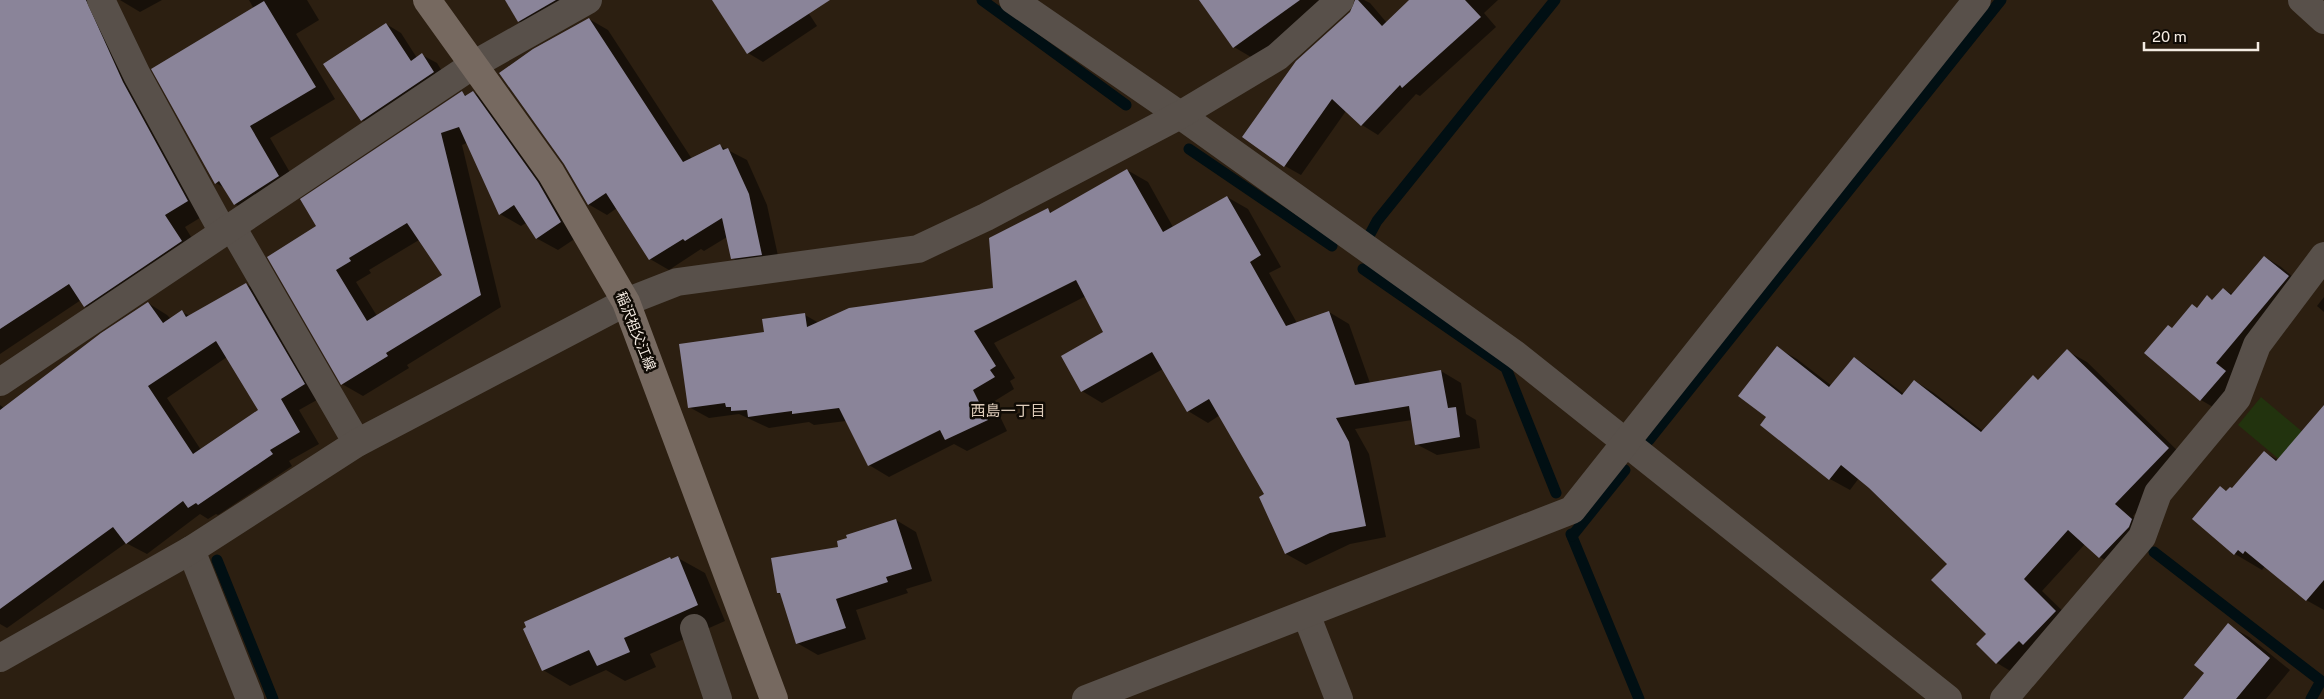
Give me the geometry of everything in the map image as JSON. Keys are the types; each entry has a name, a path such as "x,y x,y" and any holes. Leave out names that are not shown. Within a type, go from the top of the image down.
{"main road":[{"name":"稲沢祖父江線","path":"427,0 551,173 626,302 774,699"}],"street":[{"path":"101,0 137,75 227,229 357,443"},
{"path":"0,380 473,65 588,0"},
{"path":"1013,0 1180,115 1516,356 1948,699"},
{"path":"0,658 191,550 357,443 626,302 677,282 918,249 986,217 1180,115 1277,57 1340,0"},
{"path":"1086,699 1572,510 1977,0"},
{"path":"2302,0 2324,20"},
{"path":"2004,699 2142,537 2158,493 2237,398 2257,345 2324,256"},
{"path":"191,550 250,699"},
{"path":"1306,614 1339,699"},
{"path":"694,628 718,699"}],"green space":[{"path":"2261,397 2324,450 2324,497 2238,425"}],"building":[{"path":"0,0 86,0 123,82 188,201 165,215 182,241 84,307 69,284 0,329"},
{"path":"505,0 556,0 518,22"},
{"path":"712,0 830,0 747,54"},
{"path":"1199,0 1300,0 1233,48"},
{"path":"1355,0 1358,0 1382,26 1409,0 1465,0 1481,17 1402,88 1400,85 1361,126 1332,99 1284,167 1242,137 1296,61 1350,12"},
{"path":"264,1 316,87 250,126 279,176 234,205 219,181 215,184 151,69"},
{"path":"589,18 683,162 720,144 723,150 728,148 749,194 762,255 731,259 722,218 649,260 606,193 588,205 564,164 499,73 533,49"},
{"path":"386,23 411,61 422,53 434,72 361,121 323,64"},
{"path":"462,91 465,96 473,91 538,182 561,222 536,239 514,205 499,215 459,127 441,133 481,295 386,353 388,356 341,385 267,257 316,226 300,199","holes":["407,223 442,275 367,321 336,270 351,261 349,258"]},
{"path":"1127,169 1163,232 1227,196 1261,255 1250,262 1286,326 1329,311 1355,385 1441,370 1448,408 1456,407 1460,437 1415,445 1409,406 1336,418 1349,442 1366,526 1330,533 1285,554 1259,497 1264,494 1209,399 1187,412 1152,352 1081,392 1061,356 1103,332 1076,280 974,331 996,366 990,370 995,377 973,390 988,420 945,440 940,430 868,466 839,408 792,414 792,411 748,417 747,410 731,411 731,407 726,407 725,403 688,408 679,344 764,332 762,319 805,313 807,327 849,308 993,288 989,238 1048,208 1050,213"},
{"path":"2264,256 2289,276 2216,363 2226,371 2200,401 2144,353 2168,325 2172,328 2192,304 2197,308 2207,295 2212,300 2223,288 2231,295"},
{"path":"246,283 305,384 281,399 300,432 270,450 273,454 198,505 196,503 188,508 183,501 126,544 113,527 0,609 0,410 101,333 148,302 163,323 182,310 186,317","holes":["216,341 258,410 193,454 148,386"]},
{"path":"1777,346 1829,387 1854,357 1902,395 1914,380 1981,432 2033,375 2038,380 2067,349 2169,448 2115,504 2132,519 2129,527 2099,558 2068,530 2024,579 2056,611 2023,645 2019,641 1996,664 1976,644 1986,634 1931,580 1947,564 1869,488 1841,465 1829,480 1760,425 1766,417 1738,396"},
{"path":"2324,405 2324,580 2306,601 2245,551 2243,554 2238,550 2234,555 2192,519 2220,486 2226,491 2230,487 2232,488 2264,451 2276,461"},
{"path":"896,519 912,569 886,577 888,582 836,599 846,628 796,644 780,593 777,593 771,558 838,547 837,541 847,538 846,535"},
{"path":"678,556 698,605 624,638 630,652 597,666 589,650 542,671 523,629 526,627 524,622 670,557 671,559"},
{"path":"2228,623 2270,658 2236,699 2183,699 2204,673 2194,665"}],"waterway":[{"path":"982,0 1126,105"},
{"path":"1370,234 1377,221 1555,0"},
{"path":"1649,440 2001,0"},
{"path":"1189,149 1332,246"},
{"path":"1363,269 1506,368 1556,493"},
{"path":"1572,536 1625,470"},
{"path":"1571,534 1639,699"},
{"path":"2154,552 2321,681 2311,699"},
{"path":"217,560 273,699"}],"district":[{"name":"西島一丁目","path":"1008,410"}]}
